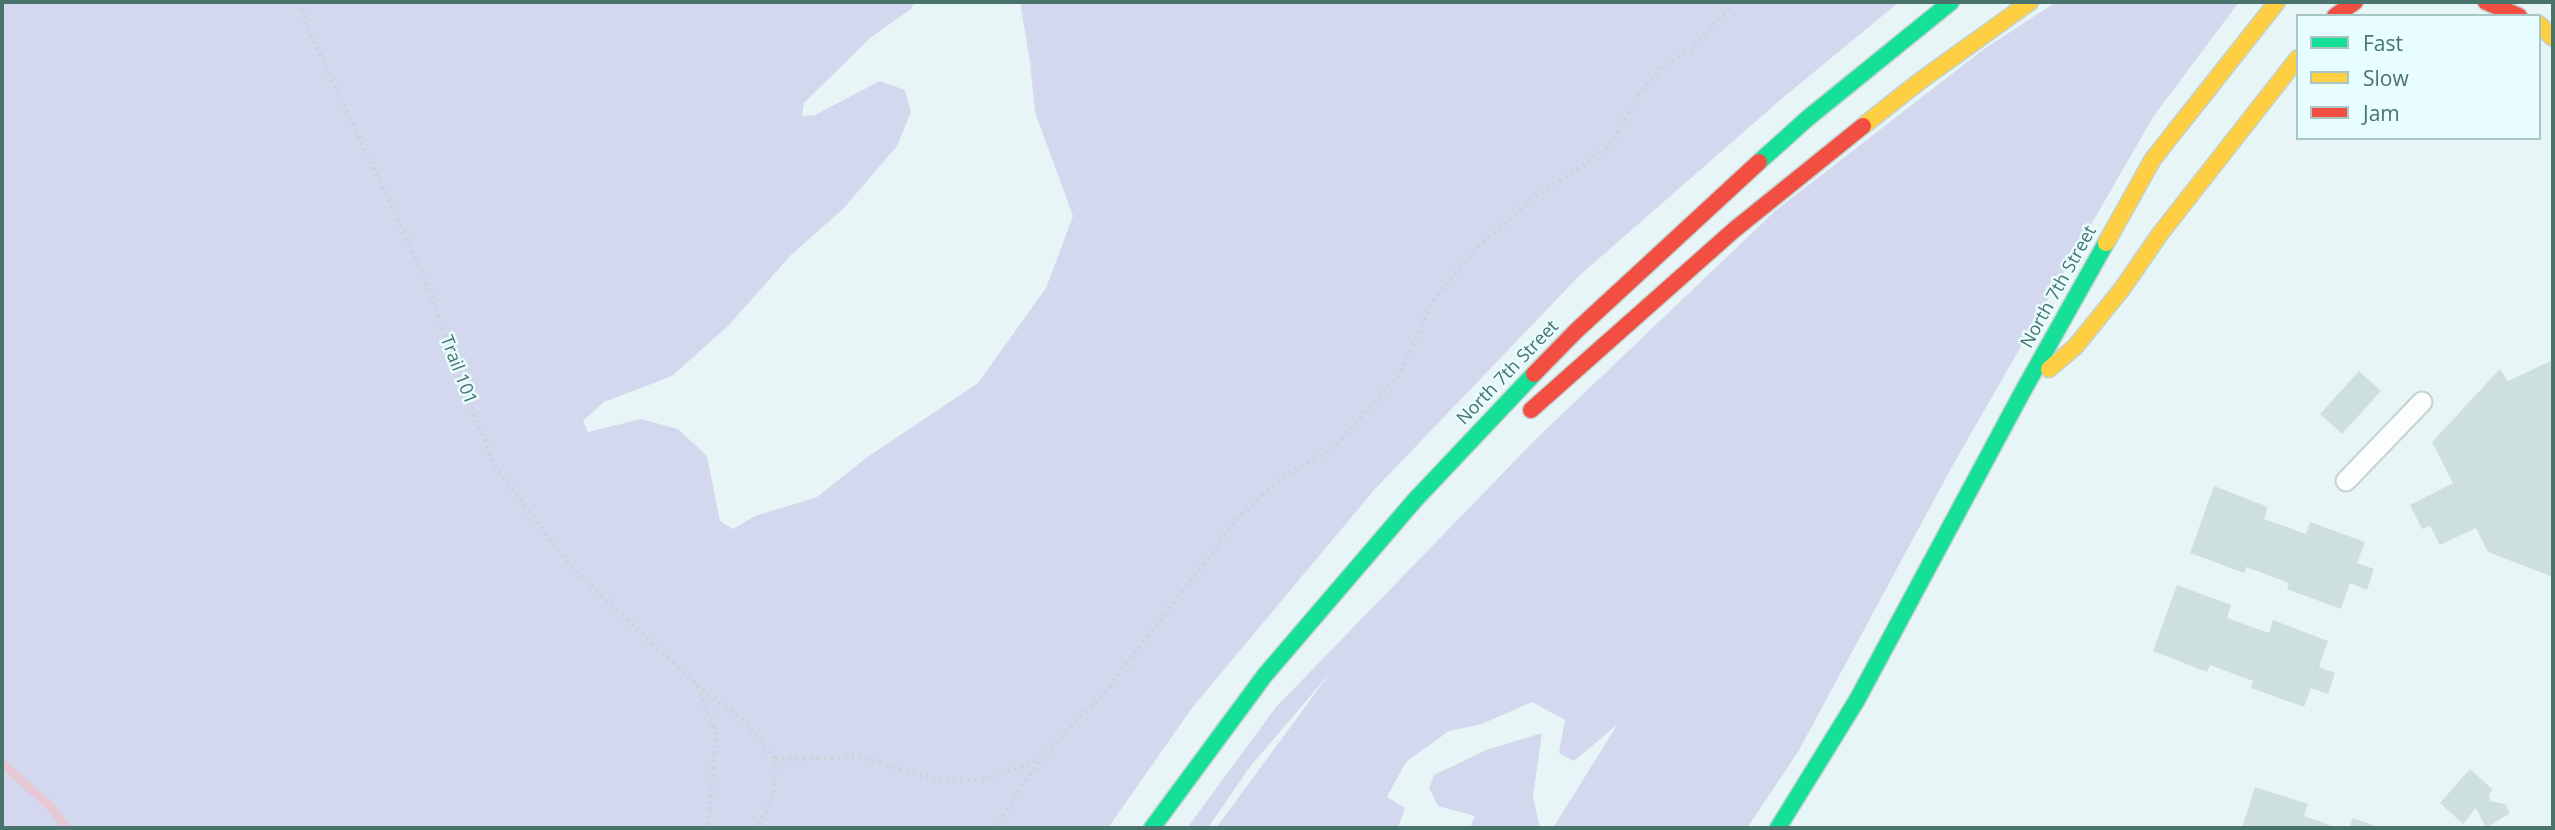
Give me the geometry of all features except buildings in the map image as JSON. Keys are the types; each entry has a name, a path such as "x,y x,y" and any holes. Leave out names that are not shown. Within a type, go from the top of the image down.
{"main road":[{"name":"North 7th Street","path":"1152,828 1265,675 1415,500 1576,331 1798,127 1951,2"},
{"path":"1522,418 1734,230 1920,81 2030,2"},
{"name":"North 7th Street","path":"1778,828 1857,700 2023,391 2153,159 2277,2"},
{"path":"2338,14 2355,2"},
{"path":"2486,2 2514,14"},
{"path":"2023,391 2075,347 2122,289 2168,223 2296,61"},
{"path":"1355,570 1406,536"}],"lane":[{"path":"2346,481 2422,402"}],"path":[{"name":"Trail 101","path":"299,2 306,24 424,276 494,465 571,567 696,685 745,722 775,759"},
{"path":"996,828 1025,781 1105,692 1239,517 1283,477 1335,446 1399,375 1432,302 1469,255 1534,197 1586,164 1611,144 1639,94 1663,66 1691,50 1734,2"},
{"name":"Trail 101","path":"696,685 716,734 708,828"},
{"path":"757,828 773,797 775,759 859,757 942,781 986,779 1043,758"}],"shaded area":[{"path":"2,2 915,2 911,9 870,38 804,103 802,116 815,115 880,81 905,90 911,112 897,146 843,209 792,254 728,326 672,376 604,402 583,421 588,432 641,419 678,429 707,456 720,521 733,529 755,516 817,497 866,458 978,383 1046,288 1073,216 1035,112 1020,2 1899,2 1779,101 1580,275 1375,489 1192,708 1108,828 2,828"},
{"path":"2056,2 2239,2 2153,117 1954,463 1798,752 1747,828 1553,828 1617,725 1574,761 1559,753 1565,720 1532,702 1482,724 1449,731 1406,762 1387,797 1405,808 1398,828 1216,828 1330,673 1249,768 1208,828 1187,828 1276,707 1537,438 1775,211 1984,49"},
{"path":"1542,733 1533,797 1540,828 1470,828 1475,816 1438,806 1429,788 1434,775 1486,750"}],"waterway":[{"path":"2,763 51,807 66,828"}],"traffic: fast":[{"path":"1759,162 1808,118 1951,2"},
{"path":"1778,828 1857,700 2106,243"},
{"path":"1152,828 1265,675 1415,500 1534,374"}],"traffic: slow":[{"path":"1863,126 1920,81 2030,2"},
{"path":"2106,243 2153,159 2277,2"},
{"path":"2541,26 2553,38"},
{"path":"2049,369 2075,347 2122,289 2160,234 2296,61"}],"traffic: jam":[{"path":"2338,14 2355,2"},
{"path":"2486,2 2514,14"},
{"path":"1531,410 1734,230 1863,126"},
{"path":"1534,374 1576,331 1759,162"}]}
